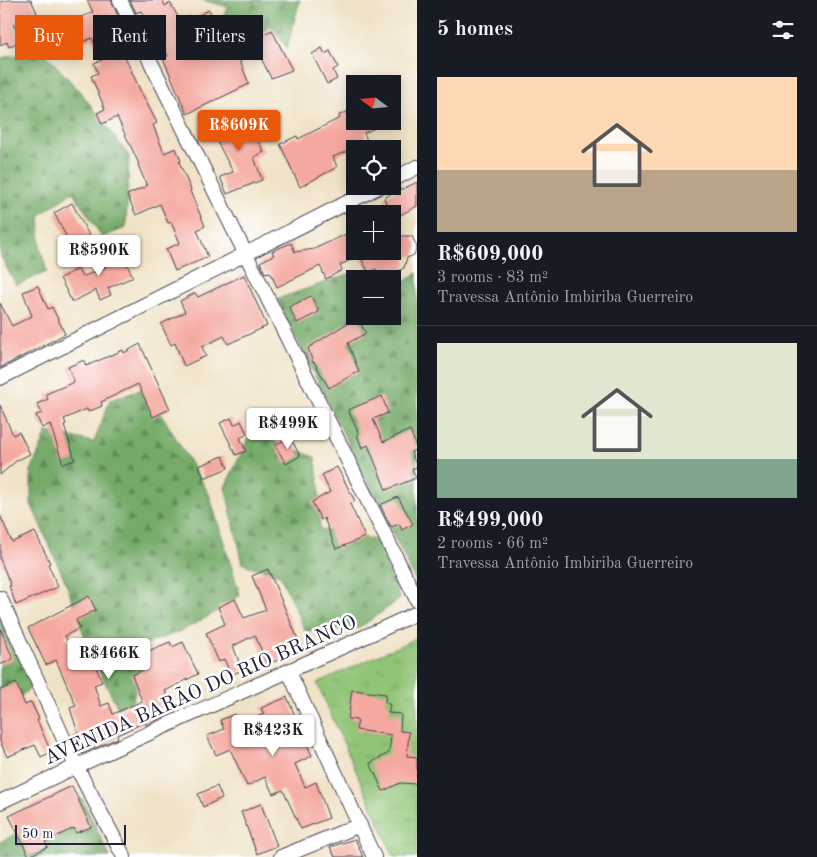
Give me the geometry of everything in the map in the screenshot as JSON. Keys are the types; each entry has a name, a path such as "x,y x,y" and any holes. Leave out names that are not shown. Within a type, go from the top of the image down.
{"street":[{"path":"120,0 417,600"},
{"path":"401,175 417,167"},
{"path":"0,378 362,195"},
{"path":"0,598 76,766 124,857"},
{"name":"AVENIDA BARÃO DO RIO BRANCO","path":"0,802 417,613"},
{"path":"289,672 374,857"},
{"path":"281,857 360,825"}],"green space":[{"path":"202,0 300,0 287,48 271,26 263,32 263,15 224,15 228,7"},
{"path":"15,55 15,60 51,60 82,94 129,156 126,228 102,237 73,192 40,215 40,247 47,272 16,285 0,255 0,58"},
{"path":"417,273 417,583 277,299 346,275 346,325 401,325 401,284"},
{"path":"146,388 209,494 240,595 211,615 179,632 145,644 133,700 118,708 91,655 66,583 31,504 31,471 47,432 94,442 110,400"},
{"path":"251,433 315,457 319,485 320,529 376,540 400,599 359,628 305,631 280,575 243,564 225,487"},
{"path":"0,616 33,686 0,713"},
{"path":"417,638 417,857 394,857 317,683"},
{"path":"82,799 110,857 0,857 0,842"}],"building":[{"path":"31,0 37,13 33,15 15,15 15,24 13,25 15,28 15,44 9,47 7,42 0,45 0,2"},
{"path":"87,0 111,0 117,15 93,15 93,40 92,38 83,42 83,16 93,12"},
{"path":"130,0 165,0 163,1 165,6 170,3 177,15 176,60 239,60 249,84 187,114 164,60 168,56 166,51 166,15 143,15 141,11 136,13"},
{"path":"209,10 212,15 199,15"},
{"path":"272,30 292,70 271,78 262,60 263,34"},
{"path":"322,48 325,54 330,51 338,67 333,70 337,79 327,84 312,54"},
{"path":"102,60 126,60 157,123 153,125 164,153 176,148 181,161 179,162 205,226 197,230 208,257 175,271 166,249 180,243 171,222 168,223 160,204 136,215 127,195 147,186 117,117 102,124 97,113 105,109 91,76 98,73 94,63"},
{"path":"249,111 257,129 252,131 264,152 254,157 262,180 227,194 220,177 233,172 211,130"},
{"path":"346,112 346,130 370,130 364,133 367,140 346,140 346,152 333,157 337,167 300,187 280,144 297,136 298,139 340,118 339,115"},
{"path":"417,182 417,206 401,215 401,205 387,205 384,198 389,195 401,195 401,190"},
{"path":"72,203 94,245 76,255 54,213"},
{"path":"346,234 346,260 351,260 340,265 342,270 326,279 320,266 277,287 270,272 265,273 260,262 274,255 272,251 291,243 295,252 314,249"},
{"path":"401,236 412,236 417,247 414,255 407,258 404,268 400,270 367,270 362,260 401,260"},
{"path":"118,245 133,277 108,288 111,295 100,300 96,290 72,302 60,278 78,269 82,277 106,267 100,253"},
{"path":"244,275 267,326 228,344 224,336 202,347 206,356 184,366 175,343 171,345 161,324 185,312 180,301 195,293 198,297"},
{"path":"38,286 48,309 52,307 65,334 0,368 0,303 12,326 32,316 23,292"},
{"path":"311,296 319,312 297,323 289,307"},
{"path":"346,324 362,325 366,333 348,343 359,372 329,388 313,363 308,348"},
{"path":"140,344 170,409 153,417 138,384 101,402 102,406 88,412 87,409 64,419 66,424 64,425 75,460 63,464 50,424 42,428 36,415 42,413 37,404 48,399 46,394 74,382 68,367 84,360 86,366 123,350 124,353"},
{"path":"382,396 388,413 373,419 383,442 410,430 417,449 411,452 417,467 412,469 416,478 386,490 368,445 362,448 357,435 359,434 348,410"},
{"path":"0,405 13,435 19,432 30,454 16,461 0,475"},
{"path":"231,418 234,425 241,421 247,434 240,438 246,451 236,455 220,423"},
{"path":"290,437 300,456 286,464 275,445"},
{"path":"223,456 228,468 204,478 199,466"},
{"path":"337,467 355,501 350,504 365,537 336,549 324,518 321,520 312,502 330,492 322,475"},
{"path":"398,497 413,524 402,530 399,524 391,527 380,505"},
{"path":"0,515 12,542 35,532 50,563 48,564 58,587 16,605 9,586 11,586 0,559"},
{"path":"268,569 303,651 267,664 255,635 233,646 242,670 231,675 224,659 219,662 206,633 225,624 218,607 235,599 244,618 266,610 252,576"},
{"path":"89,596 96,610 76,620 80,628 65,636 78,661 91,655 102,682 94,685 101,706 109,703 113,714 142,701 132,675 146,669 141,654 170,642 172,647 183,642 198,674 165,691 175,712 146,725 145,722 117,735 118,738 82,754 73,735 78,733 70,708 76,706 56,660 46,665 28,628"},
{"path":"0,628 13,659 0,665"},
{"path":"16,683 25,705 31,702 51,752 41,757 35,745 7,757 0,741 0,690"},
{"path":"352,690 386,694 385,702 390,705 388,713 401,714 400,731 409,732 407,756 417,757 417,784 400,783 383,791 370,763 389,753 391,735 356,730 358,720 348,719"},
{"path":"287,697 312,756 295,764 305,787 316,782 329,818 301,829 283,790 273,794 265,777 247,786 230,749 216,755 207,736 224,729 220,720 235,714 239,724 264,714 261,708"},
{"path":"72,786 91,827 76,833 74,828 45,842 48,847 29,856 9,816"},
{"path":"217,786 222,798 203,807 198,794"},
{"path":"261,804 277,846 257,854 241,812"},
{"path":"355,839 363,857 335,857 330,847"}]}
